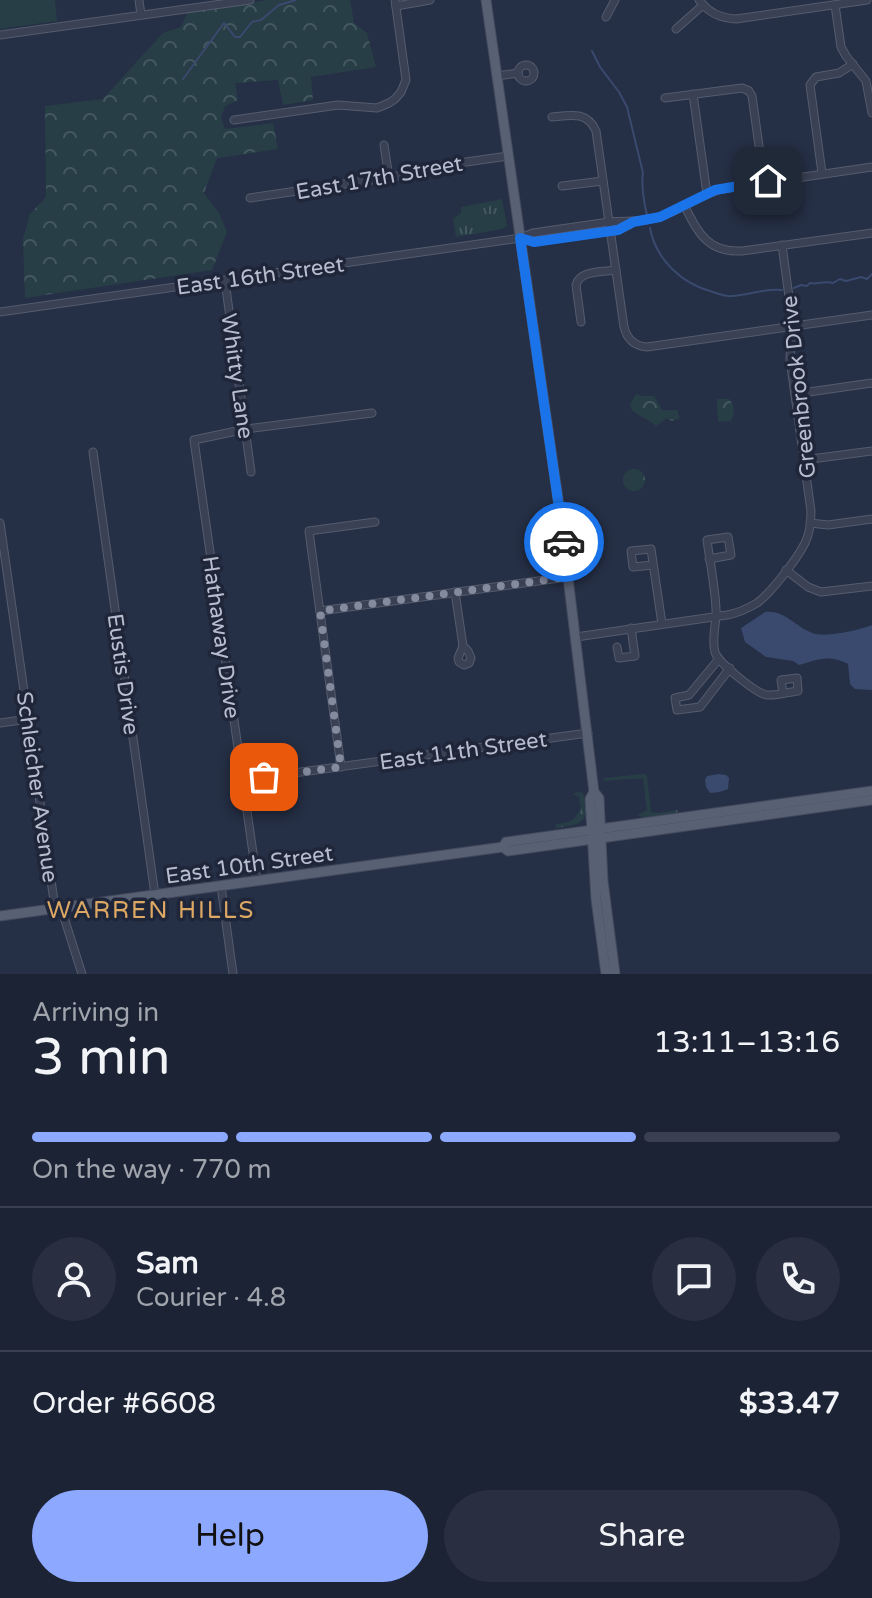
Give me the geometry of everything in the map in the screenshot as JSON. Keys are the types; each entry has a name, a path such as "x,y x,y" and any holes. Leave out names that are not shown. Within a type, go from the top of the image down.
{"main road":[{"path":"486,0 559,506 594,792 599,798 596,897 606,974"},
{"name":"East 10th Street","path":"0,916 503,847 508,851 596,834 872,791"},
{"name":"East 10th Street","path":"596,834 872,800"},
{"path":"596,834 615,974"},
{"path":"596,897 601,900 603,917 608,923"}],"street":[{"path":"139,0 141,15"},
{"path":"0,35 250,0"},
{"path":"234,120 338,105 384,106 401,92 406,80 395,3 430,0"},
{"path":"606,17 615,0"},
{"path":"676,29 701,3 714,14 736,19 867,0"},
{"path":"835,5 841,47 867,83 872,113"},
{"path":"822,173 810,85 816,77 839,73 853,64"},
{"path":"497,76 518,73"},
{"path":"665,98 748,89 753,98 764,182"},
{"path":"693,94 707,194"},
{"path":"552,117 577,115 586,118 596,131 624,327 633,343 647,347 872,315"},
{"path":"384,145 389,178"},
{"name":"East 17th Street","path":"250,198 414,174 438,166 508,156"},
{"name":"East 16th Street","path":"0,312 520,238 533,233 610,227 619,221 660,217 729,187 872,167"},
{"path":"562,186 603,181"},
{"path":"684,205 707,242 717,248 737,252 872,233"},
{"name":"Greenbrook Drive","path":"576,637 740,612 770,592 803,546 811,511 790,355 792,327 782,245"},
{"path":"581,322 576,285 578,278 584,274 616,270"},
{"name":"Whitty Lane","path":"225,281 251,472"},
{"path":"795,394 872,383"},
{"path":"246,429 372,413"},
{"name":"Hathaway Drive","path":"246,429 194,440 257,881"},
{"path":"804,460 872,451"},
{"name":"Eustis Drive","path":"93,452 155,895"},
{"path":"810,523 828,525 872,519"},
{"path":"341,767 309,531 375,522"},
{"name":"Schleicher Avenue","path":"0,523 58,908 82,974"},
{"path":"709,559 716,610 714,647 718,660 759,692 769,695 783,693"},
{"path":"653,565 662,624"},
{"path":"786,570 808,587 821,592 872,586"},
{"path":"320,611 567,577"},
{"path":"455,592 463,646"},
{"path":"617,647 619,658 635,656 631,628"},
{"path":"718,660 689,695 675,698 677,710 700,707 730,668"},
{"path":"0,723 28,719"},
{"name":"East 11th Street","path":"242,780 588,733"},
{"path":"221,886 233,974"}],"green space":[{"path":"0,0 55,0 57,21 0,29"},
{"path":"268,0 350,0 354,23 367,33 376,67 311,77 313,100 283,105 278,80 235,83 238,100 225,106 221,118 225,129 273,123 278,149 216,160 204,193 219,213 227,232 212,270 25,298 23,239 30,214 46,197 45,106 103,99 163,33 181,27 188,12"},
{"path":"502,199 507,226 456,237 453,219 461,213 461,207"},
{"path":"636,394 654,396 662,410 677,410 680,418 672,421 667,418 656,426 632,410 630,405"},
{"path":"717,399 729,399 731,402 734,410 731,421 718,422"},
{"path":"634,469 642,472 645,480 642,488 634,491 626,488 623,480 626,472"},
{"path":"645,774 651,812 678,810 677,813 645,818 637,815 647,810 643,778 603,781 604,778"},
{"path":"583,793 585,816 578,823 556,828 555,825 570,821 581,810 579,797 573,794"}],"water":[{"path":"765,612 783,616 804,629 823,635 872,625 872,690 855,689 850,684 848,664 841,661 823,659 799,665 793,661 766,657 745,642 741,628"},
{"path":"719,774 729,778 728,789 710,793 705,780 707,776"}],"waterway":[{"path":"183,79 224,23 235,37 240,37 252,22 261,20 279,5 296,0"},
{"path":"592,51 627,107 643,173 647,215"},
{"path":"650,228 664,260 691,283 729,296 782,290"},
{"path":"794,288 810,283 833,283 840,279 867,279 872,274"}],"way so far":[{"path":"264,777 341,767 320,611 567,577 564,542"}],"district":[{"name":"WARREN HILLS","path":"151,910"}],"route":[{"path":"564,542 520,238 534,242 618,230 633,222 660,217 715,190 768,181"}]}
